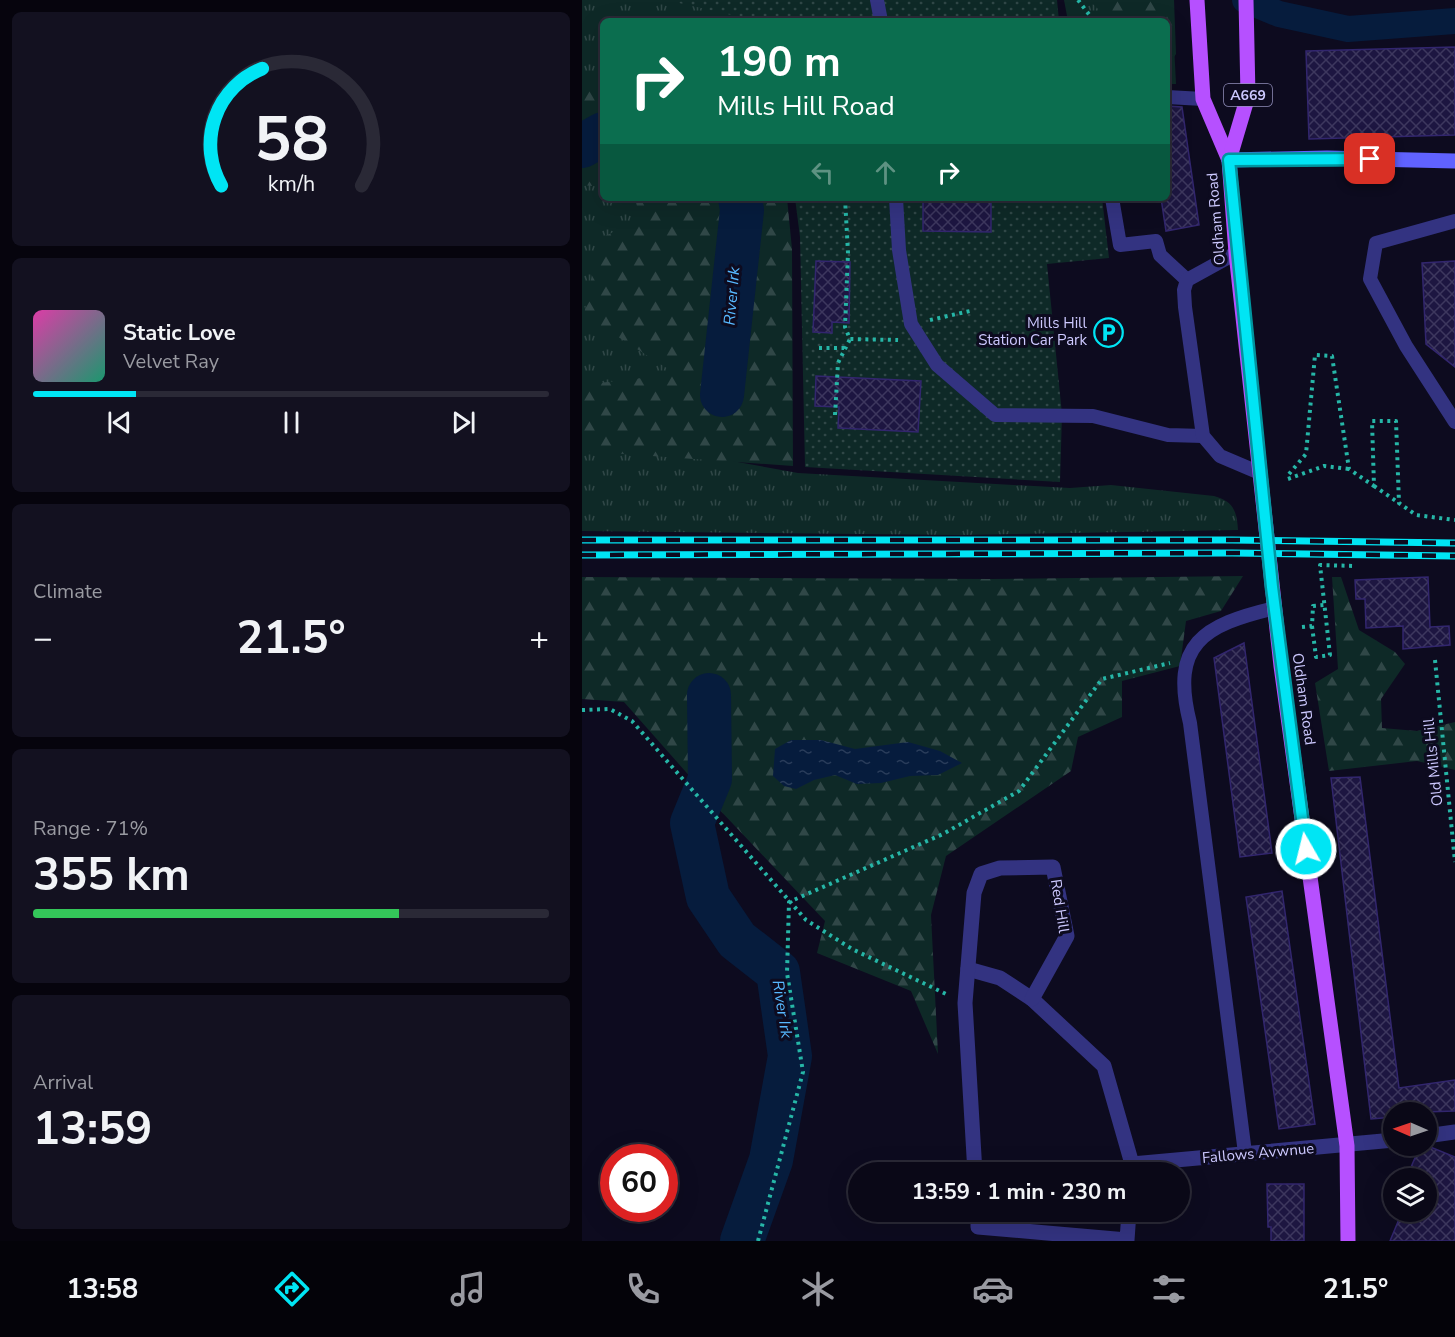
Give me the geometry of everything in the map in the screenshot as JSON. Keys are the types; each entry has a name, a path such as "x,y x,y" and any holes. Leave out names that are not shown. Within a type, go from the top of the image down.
{"main road":[{"name":"A669","path":"1197,0 1203,99 1229,160"},
{"name":"A669","path":"1229,160 1248,96 1246,0"},
{"name":"Oldham Road","path":"1229,160 1236,252 1275,608 1347,1146 1348,1241"}],"street":[{"path":"1229,160 1327,158 1455,161"},
{"name":"Red Hill","path":"968,969 974,893 981,874 1000,868 1053,867 1067,936 1032,999"},
{"path":"974,1162 965,1003 968,969 1000,978 1032,999 1104,1066 1130,1162"},
{"path":"1437,1134 1455,1132"},
{"name":"Fallows Avwnue","path":"1181,1162 1245,1153 1383,1141"},
{"path":"978,1222 978,1227 1127,1240 1128,1222"}],"lane":[{"path":"877,0 880,18"},
{"path":"1170,97 1203,99"},
{"path":"896,201 899,250 911,324 937,365 994,415 1093,416 1168,435 1203,436"},
{"path":"1113,201 1120,245 1156,241 1160,255 1187,280"},
{"path":"1455,221 1376,243 1370,279 1406,346 1455,422"},
{"path":"1236,252 1187,280 1184,290 1185,307 1203,436 1220,456 1260,473"},
{"path":"1245,1153 1190,723 1183,696 1185,660 1197,639 1242,616 1275,608"}],"path":[{"path":"1078,0 1091,18"},
{"path":"845,201 848,253 845,327 850,339"},
{"path":"850,339 900,340 911,324 970,311"},
{"path":"835,415 838,363 850,339"},
{"path":"819,348 844,348"},
{"path":"1349,469 1332,356 1315,355 1306,454 1288,477 1324,466 1349,469 1416,515 1455,520"},
{"path":"1374,486 1372,422 1396,421 1399,503"},
{"path":"1324,605 1312,606 1316,657 1330,655 1320,565 1356,566"},
{"path":"1302,627 1312,626"},
{"path":"789,902 943,834 1018,791 1102,679 1185,660"},
{"name":"Old Mills Hill","path":"1435,660 1455,862"},
{"path":"582,710 610,709 632,721 806,920 852,949 965,1003"},
{"path":"758,1241 803,1072 787,973 789,902"}],"green space":[{"path":"582,0 846,0 845,18 600,18 600,121 582,130"},
{"path":"666,0 1057,0 1059,18 745,18"},
{"path":"1064,0 1167,0 1172,6 1176,84 1170,84 1170,18 1067,18"},
{"path":"1089,0 1174,0 1176,54 1170,63 1170,18 1107,18"},
{"path":"582,72 600,78 600,187 582,185"},
{"path":"600,147 600,201 725,201 713,446 582,428 582,158"},
{"path":"636,201 787,201 792,249 793,466 582,451 582,385 676,374 584,315 599,239 640,219"},
{"path":"795,201 1102,201 1109,258 1047,264 1062,414 1060,482 805,467 800,237"},
{"path":"582,434 798,473 1070,488 1111,485 1214,496 1226,501 1233,508 1238,530 959,535 582,531"},
{"path":"1243,576 1221,611 1186,621 1180,666 1122,681 1122,717 1078,737 1071,771 946,856 931,915 938,1054 911,991 817,953 825,921 716,806 624,702 582,699 582,577 991,579"},
{"path":"1332,577 1341,577 1359,630 1395,652 1405,664 1381,699 1382,728 1417,731 1455,722 1455,770 1417,761 1329,771 1315,683 1338,669"}],"water":[{"path":"791,740 821,740 855,749 908,742 940,751 962,763 938,775 910,776 881,783 857,784 835,775 814,780 796,789 784,786 773,776 775,749"}],"building":[{"path":"1455,47 1455,135 1309,139 1306,51"},
{"path":"1170,106 1182,107 1199,225 1166,231 1161,201 1170,201"},
{"path":"923,201 991,201 991,232 923,231"},
{"path":"816,261 850,262 849,323 832,322 832,333 813,332"},
{"path":"1455,261 1455,367 1426,344 1422,263"},
{"path":"816,376 921,381 918,432 838,428 839,407 815,406"},
{"path":"1428,577 1430,627 1449,626 1450,645 1403,649 1403,626 1366,628 1365,599 1356,599 1355,580"},
{"path":"1244,643 1272,853 1240,857 1214,658"},
{"path":"1360,777 1399,1088 1455,1080 1455,1111 1437,1112 1437,1102 1383,1102 1383,1118 1371,1119 1331,778"},
{"path":"1282,891 1315,1124 1279,1129 1246,897"},
{"path":"1437,1150 1455,1157 1455,1241 1390,1241 1398,1222 1437,1222 1437,1168 1411,1168 1416,1156 1437,1156"},
{"path":"1267,1184 1304,1184 1304,1241 1271,1241 1271,1227 1268,1227"}],"waterway":[{"path":"1245,0 1279,14 1348,29 1455,21"},
{"name":"River Irk","path":"582,146 600,136"},
{"name":"River Irk","path":"722,395 742,210 740,201"},
{"name":"River Irk","path":"709,695 710,779 692,823 708,897 737,940 778,972 790,1056 771,1160 742,1241"}],"railway":[{"path":"582,540 1232,540 1455,543"},
{"path":"582,555 1232,553 1455,556"}],"place":[{"name":"Mills Hill Station Car Park","path":"1108,332"}],"route":[{"path":"1306,849 1272,587 1236,252 1229,160 1370,159"}]}
